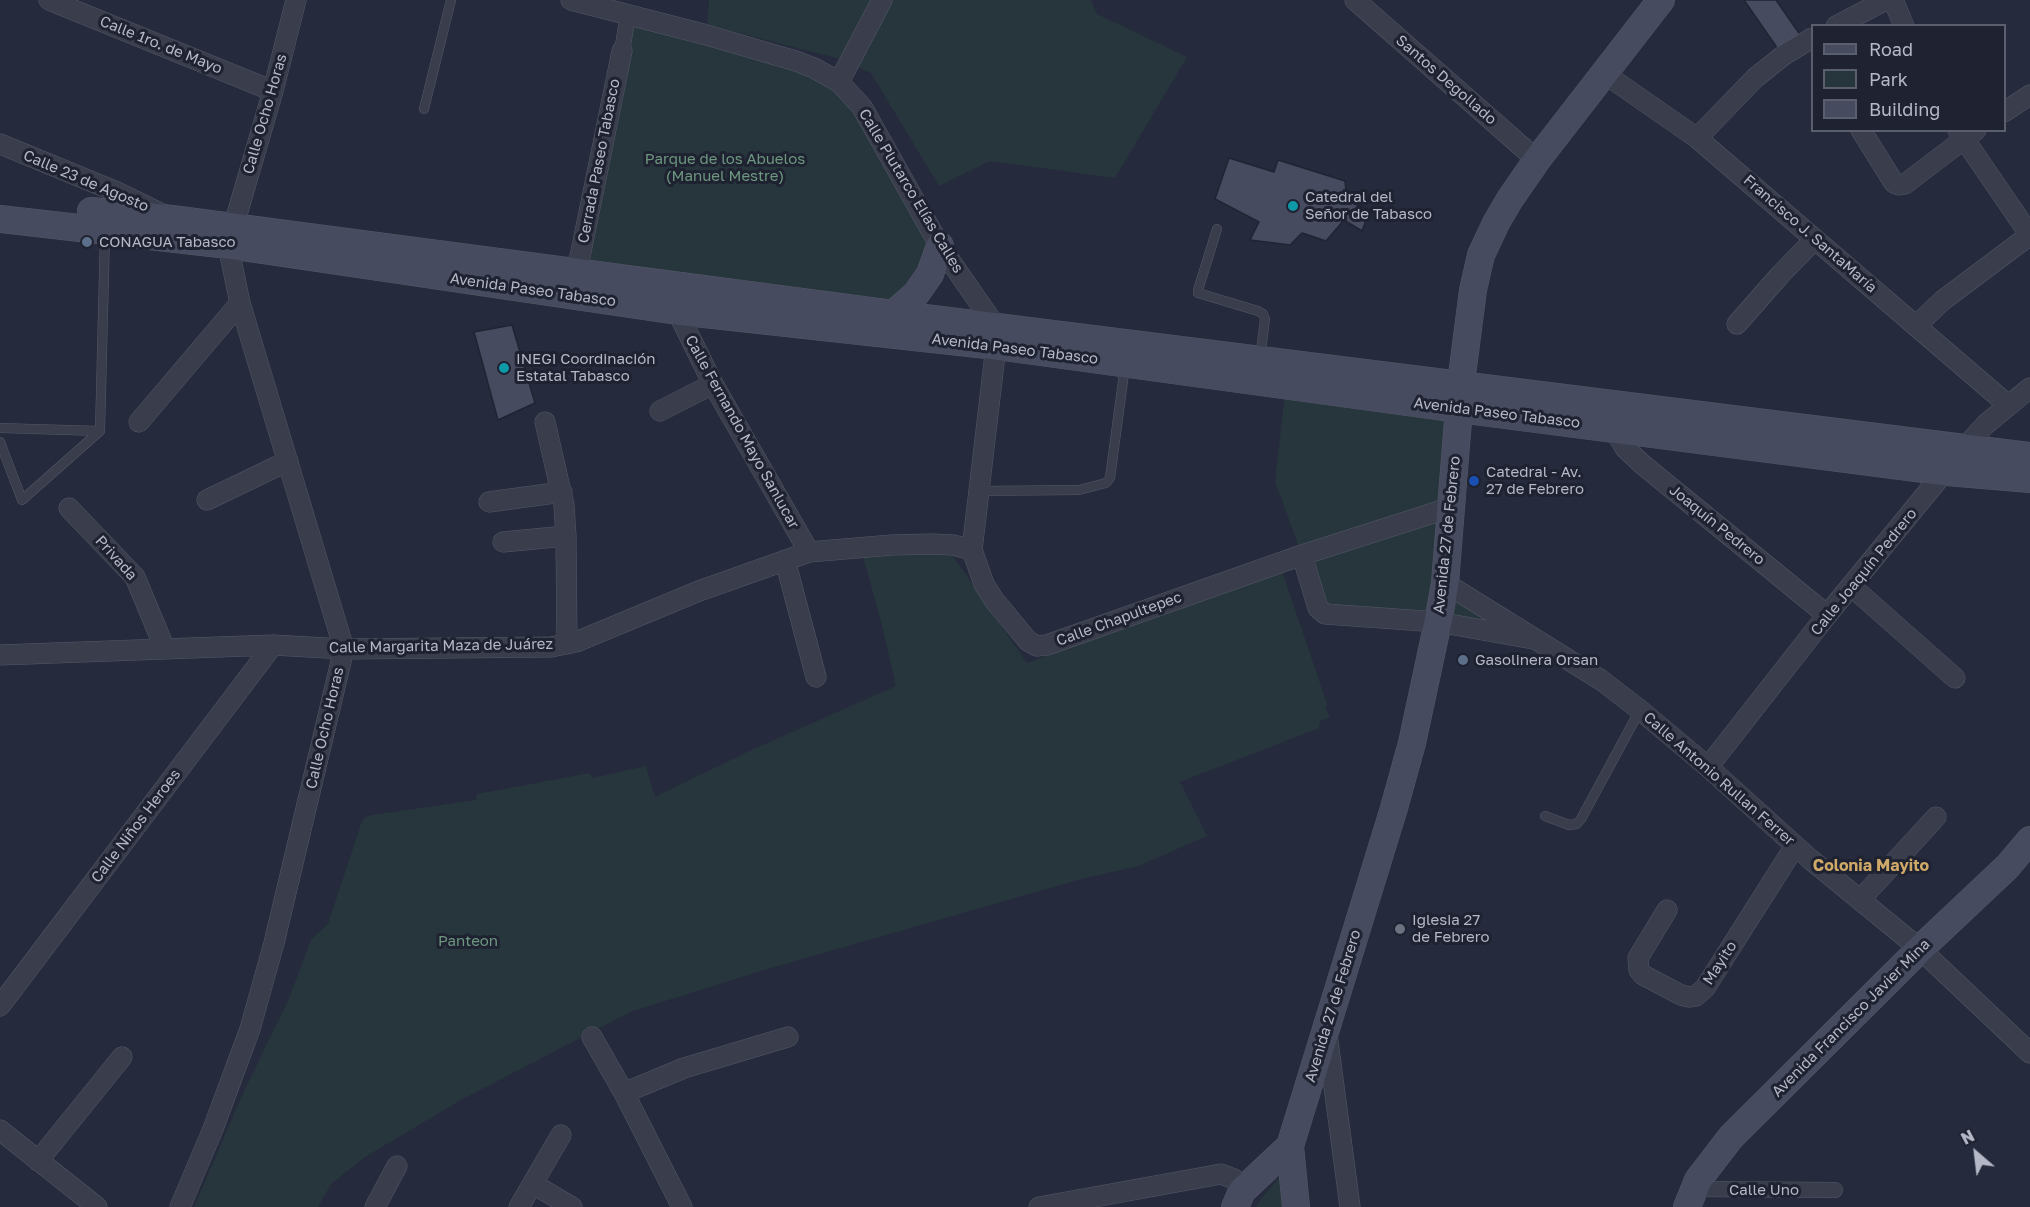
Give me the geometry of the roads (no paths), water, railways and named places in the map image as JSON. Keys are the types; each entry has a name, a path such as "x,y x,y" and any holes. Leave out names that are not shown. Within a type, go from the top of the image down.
{"main road":[{"name":"Avenida 27 de Febrero","path":"1296,1207 1290,1146 1409,754 1445,583 1460,396 1473,290 1481,255 1496,223 1537,160 1661,0"},
{"path":"98,221 117,192"},
{"name":"Avenida Paseo Tabasco","path":"0,201 98,221 231,237 577,271 893,314 1125,363 2030,456"},
{"name":"Avenida Paseo Tabasco","path":"0,219 98,221 172,219 231,237 677,311 1260,359 1460,396 1613,428 1947,472 2030,479"},
{"path":"893,314 916,294 930,274 940,246"},
{"name":"Avenida Francisco Javier Mina","path":"1925,954 2030,840"},
{"name":"Avenida Francisco Javier Mina","path":"1697,1201 1705,1170 1731,1137 1925,954 2030,863"},
{"name":"Avenida 27 de Febrero","path":"1239,1199 1290,1146"}],"street":[{"name":"Calle 1ro. de Mayo","path":"49,0 273,91"},
{"name":"Calle Ocho Horas","path":"180,1207 213,1129 250,1029 274,944 344,649 240,303 231,237 273,91 296,0"},
{"name":"Calle Plutarco Elías Calles","path":"571,0 796,61 839,82 862,107 940,246 996,336"},
{"path":"839,82 882,0"},
{"path":"1840,24 1886,0"},
{"path":"1893,0 1903,24"},
{"name":"Santos Degollado","path":"1358,1 1537,160"},
{"path":"622,51 628,15"},
{"path":"1697,138 1769,66 1811,40"},
{"name":"Cerrada Paseo Tabasco","path":"577,271 622,51"},
{"name":"Francisco J. SantaMaría","path":"1605,74 1697,138 2008,405"},
{"path":"2006,111 2030,95"},
{"path":"1862,132 1894,183 1899,185 1905,184 1966,133 2030,235 1942,301 1916,326"},
{"name":"Calle 23 de Agosto","path":"0,144 117,192 172,219"},
{"path":"1737,324 1785,269 1815,239"},
{"path":"139,422 240,303"},
{"name":"Calle Fernando Mayo Sanlucar","path":"677,311 713,384 809,552"},
{"name":"Calle Chapultepec","path":"996,336 972,550 984,584 994,600 1028,641 1036,646 1047,645 1302,555 1452,507"},
{"path":"660,411 713,384"},
{"name":"Calle Joaquín Pedrero","path":"1708,767 1827,615 1947,472 1964,448 2008,405 2030,388"},
{"path":"545,422 562,492 566,536 567,644"},
{"name":"Joaquín Pedrero","path":"1613,428 1625,448 1642,464 1827,615"},
{"path":"207,500 288,461"},
{"path":"489,502 562,492"},
{"name":"Privada","path":"69,508 135,577 165,649"},
{"path":"503,542 566,536"},
{"name":"Calle Margarita Maza de Juárez","path":"0,654 273,645 344,649 537,647 567,644 699,591 809,552 932,544 953,545 972,550"},
{"path":"1302,555 1318,608 1325,614 1437,622"},
{"path":"785,560 816,677"},
{"name":"Calle Antonio Rullan Ferrer","path":"1445,583 1601,680 1640,710 1708,767 1795,846 1925,954 2025,1045"},
{"path":"1851,586 1955,678"},
{"name":"Calle Antonio Rullan Ferrer","path":"1437,622 1533,639"},
{"name":"Calle Niños Heroes","path":"0,1006 273,645"},
{"path":"1860,900 1935,817"},
{"name":"Mayito","path":"1667,910 1638,958 1639,970 1643,975 1681,995 1696,996 1705,988 1795,846"},
{"path":"1326,1028 1350,1207"},
{"path":"592,1037 624,1093 681,1207"},
{"path":"624,1093 684,1068 788,1037"},
{"path":"38,1161 122,1058"},
{"path":"0,1130 97,1207"},
{"path":"519,1207 561,1135"},
{"path":"375,1207 397,1166"},
{"path":"1039,1207 1221,1174 1234,1179 1239,1199"},
{"path":"533,1184 572,1207"},
{"name":"Calle Uno","path":"1697,1201 1835,1190"}],"lane":[{"path":"424,109 451,0"},
{"path":"0,442 22,500 100,432 98,221"},
{"path":"1217,229 1198,293 1263,314 1265,319 1260,359"},
{"path":"979,491 1079,490 1106,483 1110,478 1125,363"},
{"path":"0,428 100,432"},
{"path":"1545,816 1569,825 1577,824 1640,710"}],"place":[{"name":"Catedral del Señor de Tabasco","path":"1293,206"},
{"name":"CONAGUA Tabasco","path":"87,242"},
{"name":"INEGI Coordinación Estatal Tabasco","path":"504,368"},
{"name":"Catedral - Av. 27 de Febrero","path":"1474,481"},
{"name":"Gasolinera Orsan","path":"1463,660"},
{"name":"Iglesia 27 de Febrero","path":"1400,929"}],"district":[{"name":"Colonia Mayito","path":"1871,866"}],"park label":[{"name":"Parque de los Abuelos (Manuel Mestre)","path":"725,168"},
{"name":"Panteon","path":"468,941"}]}
